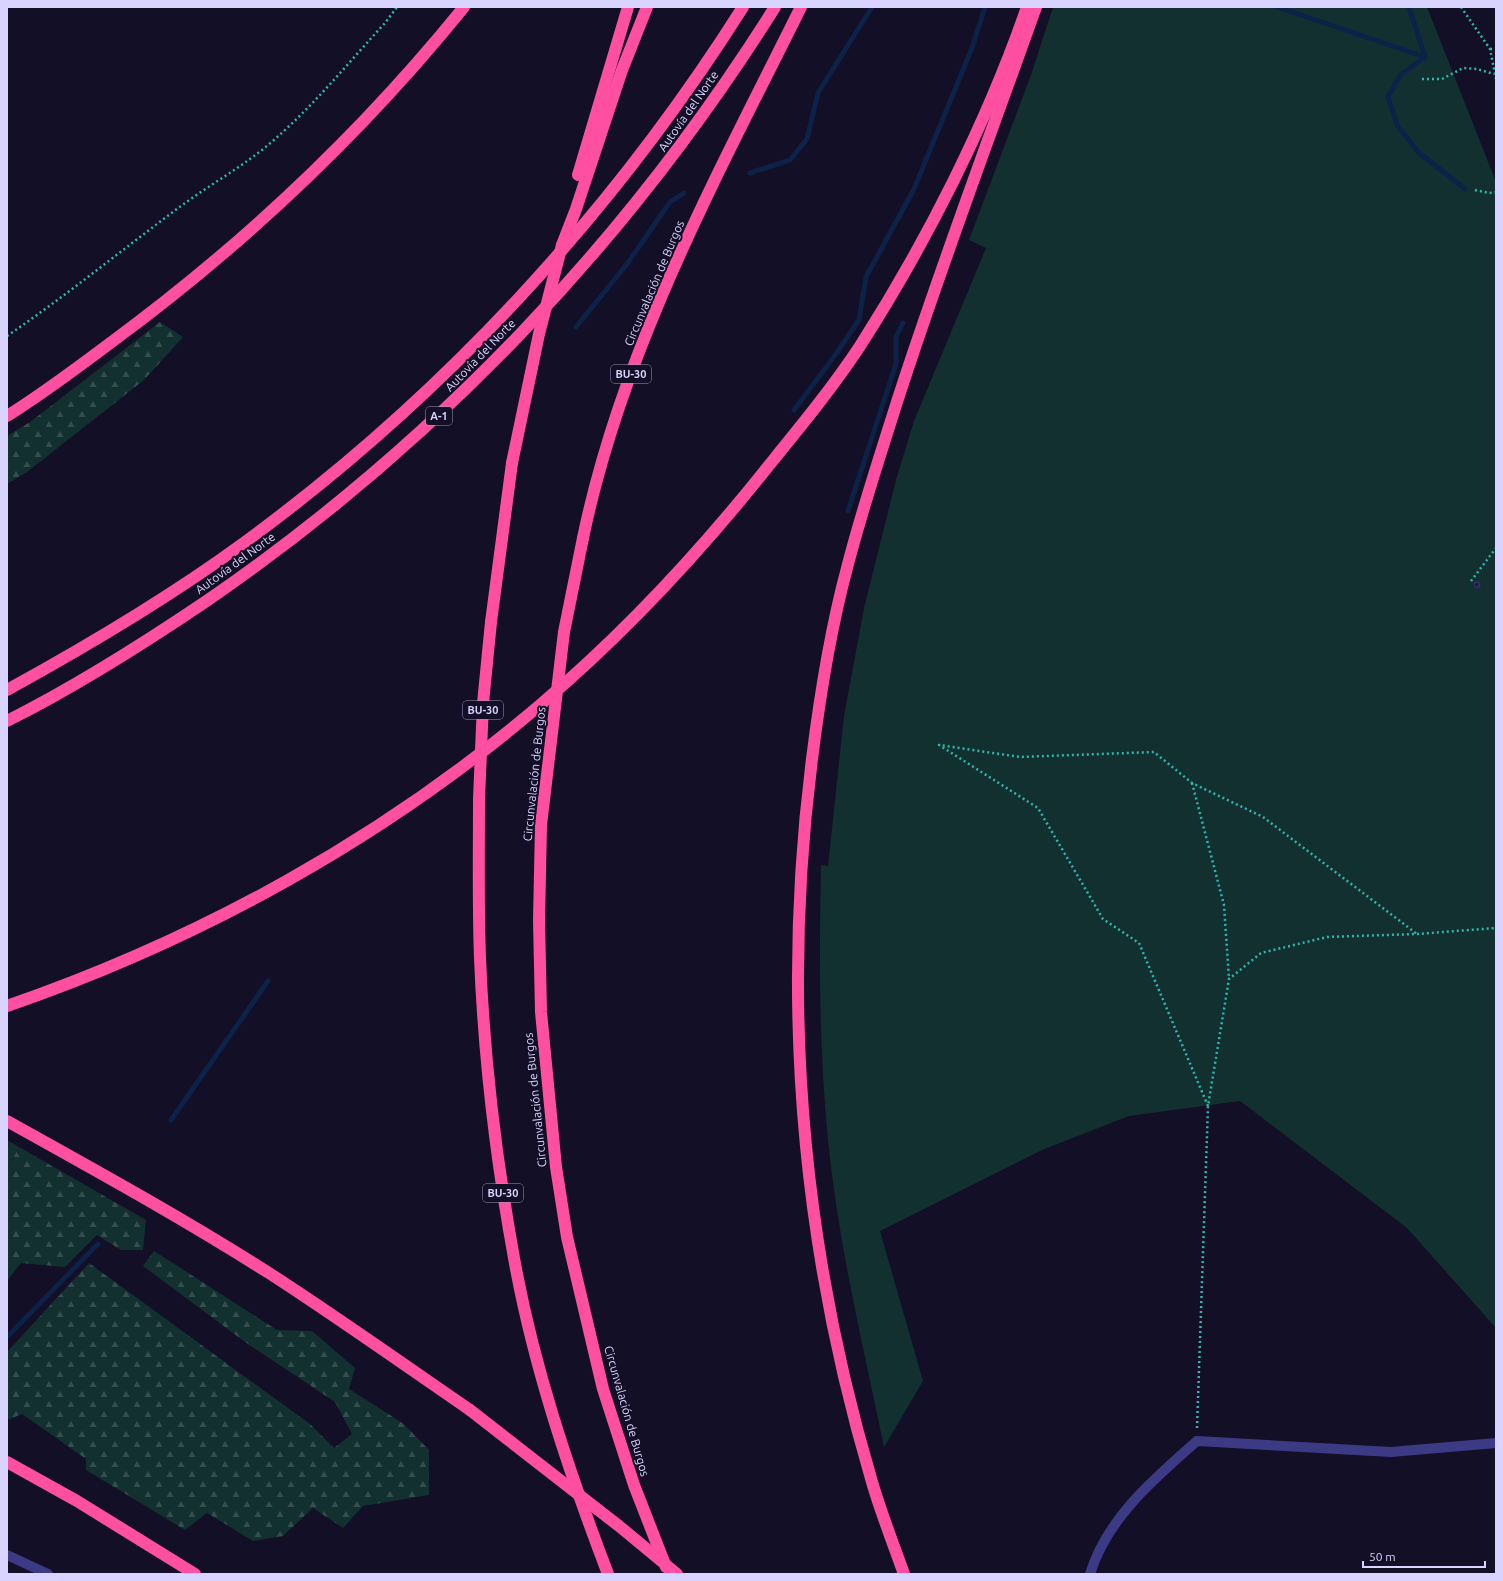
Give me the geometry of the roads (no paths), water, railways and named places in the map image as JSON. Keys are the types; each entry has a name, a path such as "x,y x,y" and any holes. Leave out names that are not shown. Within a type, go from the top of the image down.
{"highway":[{"path":"7,416 36,398 154,311 257,226 396,87 464,7"},
{"path":"562,244 569,206 628,7"},
{"name":"BU-30","path":"608,1574 559,1436 530,1329 514,1260 504,1202 494,1126 480,960 478,897 480,799 483,703 491,622 512,463 539,334 562,244 576,209 622,70 647,7"},
{"name":"Autovía del Norte","path":"7,690 87,646 245,543 367,444 430,389 533,284 599,207 671,115 743,7"},
{"name":"Autovía del Norte","path":"7,721 111,664 248,572 315,522 379,470 442,413 503,353 616,229 664,169 711,105 775,7"},
{"name":"Circunvalación de Burgos","path":"669,1574 634,1485 603,1389 567,1237 556,1167 541,1012 539,920 541,825 564,632 583,538 611,432 643,341 717,173 801,7"},
{"path":"7,1006 65,986 141,954 224,915 297,876 367,833 435,786 540,705 604,647 671,580 730,514 803,423 859,348 914,257 958,171 1003,69 1027,7"},
{"path":"904,1574 872,1484 844,1374 822,1267 812,1205 803,1124 799,1059 798,930 801,862 817,716 831,636 846,569 869,490 911,358 1036,7"},
{"path":"7,1121 159,1206 268,1273 363,1336 470,1410 619,1526 677,1574"},
{"path":"7,1462 77,1501 196,1574"}],"street":[{"path":"1090,1574 1105,1540 1125,1510 1149,1484 1197,1441 1391,1452 1496,1443"},
{"path":"7,1555 48,1574"}],"waterway":[{"path":"750,173 790,160 807,139 818,93 872,7"},
{"path":"794,410 836,354 859,320 866,277 914,189 972,48 985,7"},
{"path":"1277,7 1425,57"},
{"path":"1409,7 1425,57"},
{"path":"1425,57 1400,75 1388,97 1397,125 1418,152 1465,189"},
{"path":"576,327 627,264 670,202 684,193"},
{"path":"848,511 896,364 896,337 903,323"},
{"path":"171,1120 268,981"},
{"path":"7,1337 98,1244"}]}
